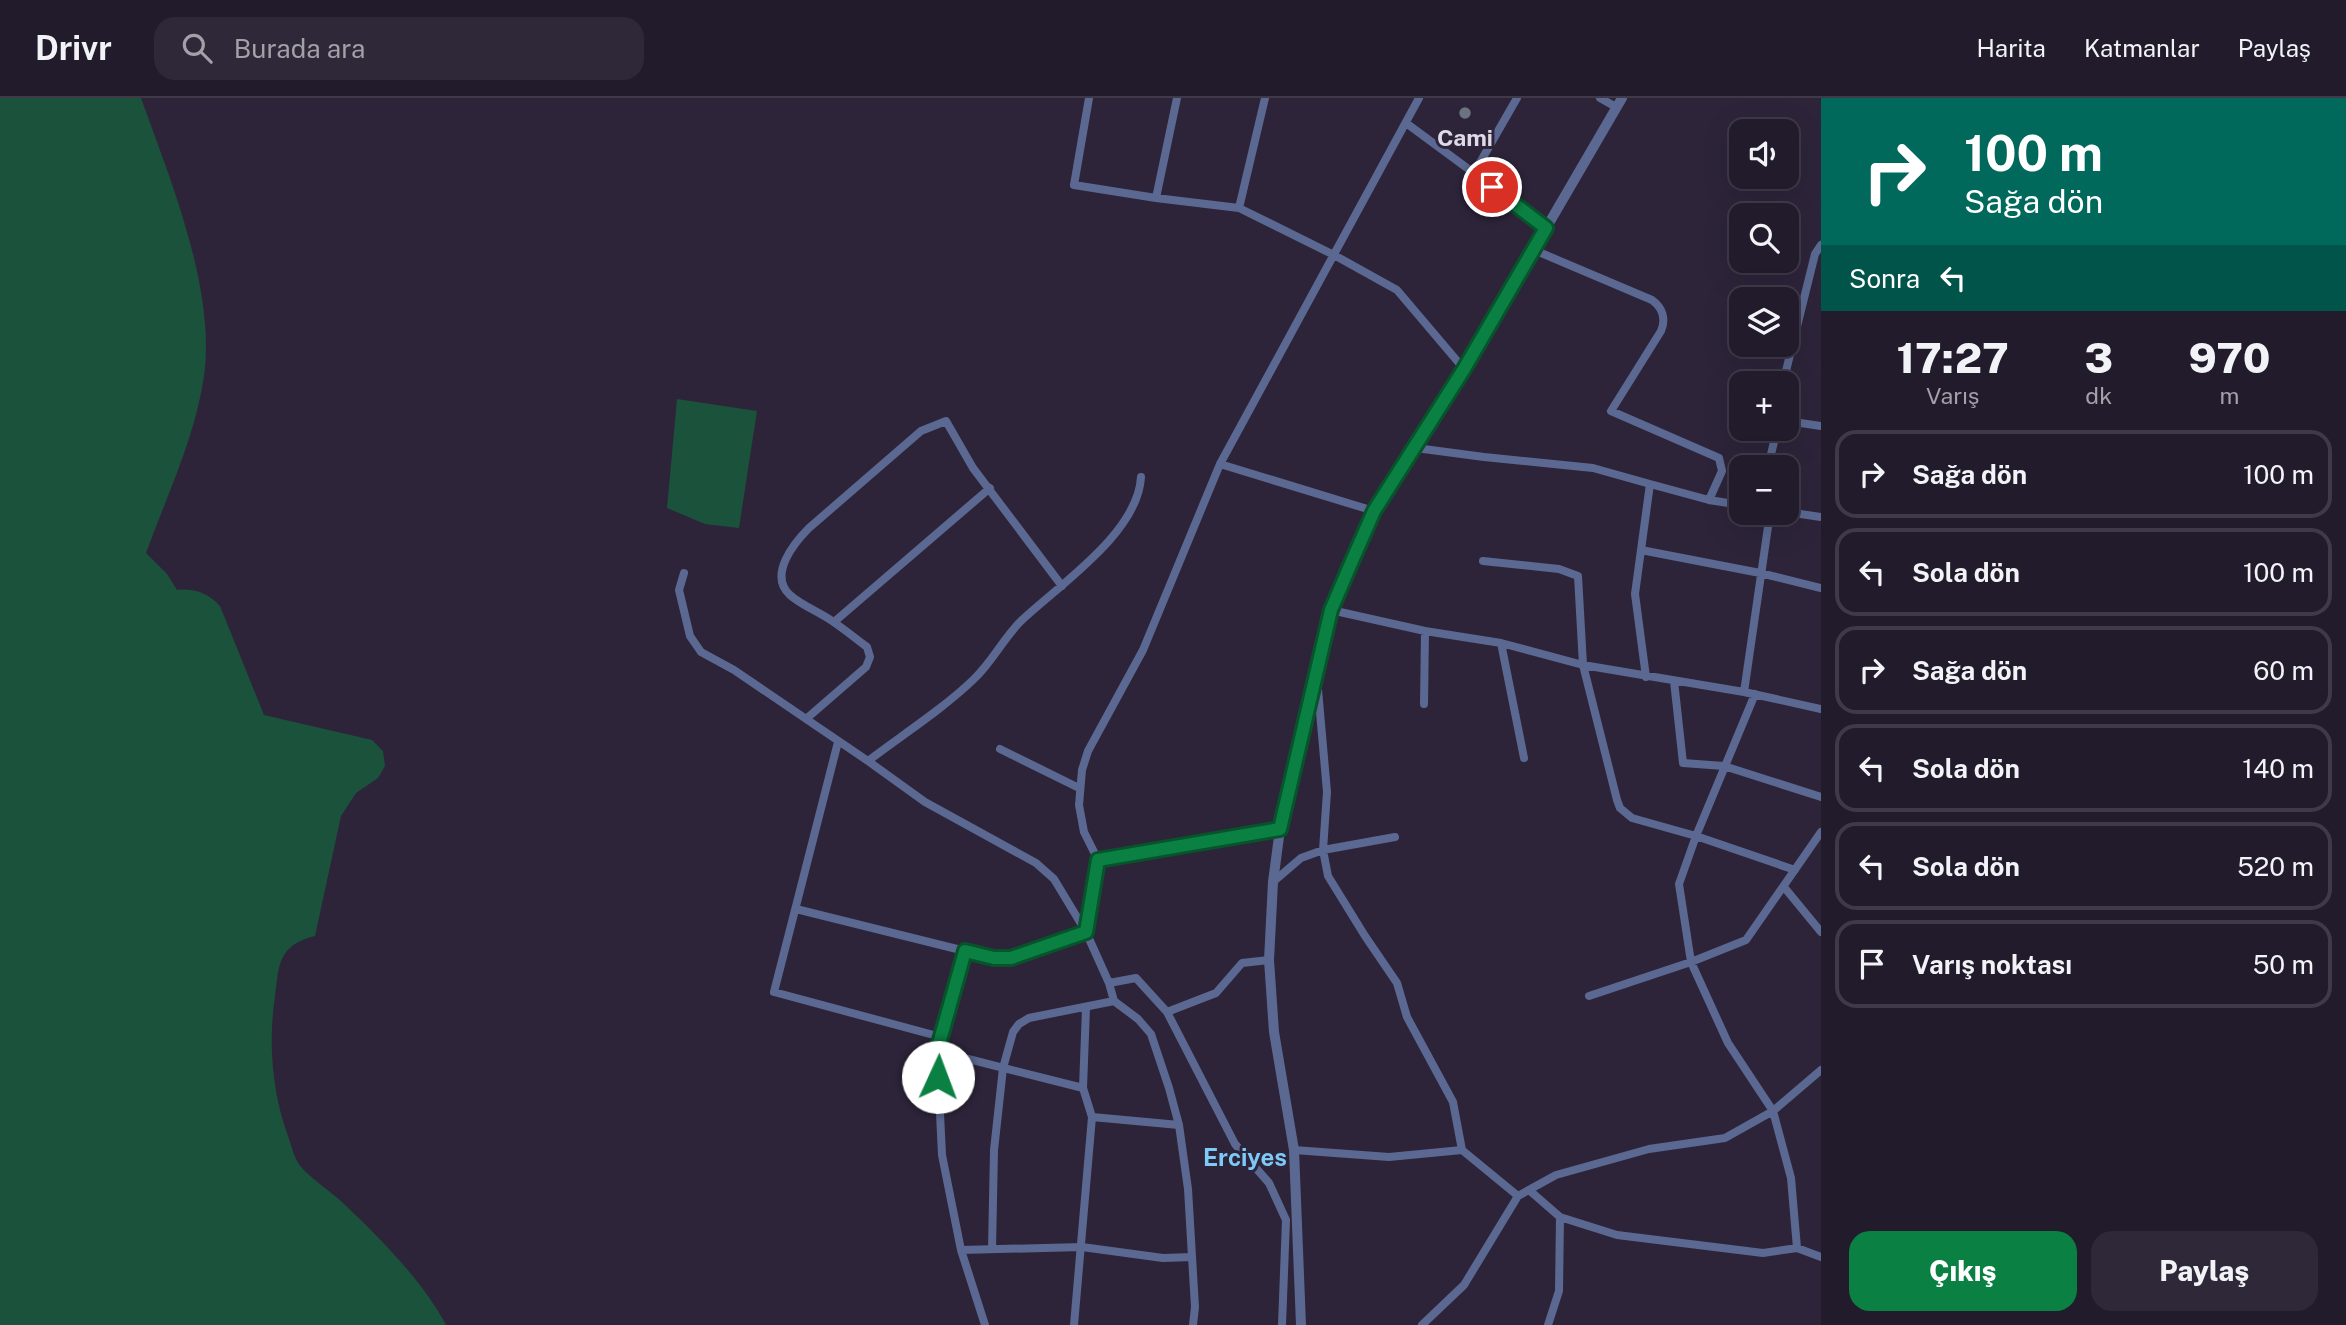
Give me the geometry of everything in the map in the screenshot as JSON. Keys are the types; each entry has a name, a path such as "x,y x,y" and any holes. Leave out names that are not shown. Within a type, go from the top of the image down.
{"street":[{"path":"1089,98 1074,185 1239,208 1397,290 1464,369"},
{"path":"1156,198 1177,98"},
{"path":"1239,208 1265,98"},
{"path":"1086,932 1098,860 1084,832 1079,805 1079,788 1088,751 1143,650 1220,464 1419,98"},
{"path":"1474,173 1517,98"},
{"path":"1301,1325 1294,1150 1274,1032 1269,960 1273,882 1280,829 1331,610 1374,511 1464,369 1619,103 1600,98"},
{"path":"1406,123 1546,228"},
{"path":"1786,371 1815,254 1821,245"},
{"path":"1534,250 1652,300 1661,309 1664,319 1661,331 1611,411 1719,458 1721,471 1709,500"},
{"path":"806,719 866,667 869,661 867,648 834,622 787,592 782,578 786,559 809,528 921,430 946,421 965,456 1062,586"},
{"path":"1799,423 1821,426"},
{"path":"1416,448 1593,468 1729,503"},
{"path":"1220,464 1374,511"},
{"path":"868,761 975,679 1020,622 1114,536 1135,505 1141,477"},
{"path":"1646,677 1636,594 1650,484"},
{"path":"834,622 990,488"},
{"path":"1799,514 1821,517"},
{"path":"1744,692 1768,525"},
{"path":"1642,551 1760,573 1821,588"},
{"path":"1483,561 1559,569 1578,576 1583,664 1620,808 1632,818 1696,836 1795,870"},
{"path":"684,573 678,590 687,628 697,648 806,719 925,802 1036,863 1054,879 1086,932 1109,983 1114,1001 1138,1019 1151,1034 1179,1125 1188,1189 1195,1307 1193,1325"},
{"path":"1331,610 1425,631 1501,643 1646,677 1755,694 1821,709"},
{"path":"1424,704 1425,631"},
{"path":"1501,643 1524,758"},
{"path":"1316,672 1327,792 1323,850 1328,876 1397,983 1407,1017 1453,1102 1462,1150 1518,1196"},
{"path":"1674,681 1683,763 1724,766 1821,797"},
{"path":"1755,694 1679,884 1691,962 1728,1043 1773,1111 1791,1178 1797,1248"},
{"path":"838,742 774,992 941,1037"},
{"path":"1000,749 1079,788"},
{"path":"1098,860 1280,829"},
{"path":"1589,996 1691,962 1746,940 1821,832"},
{"path":"1273,882 1301,858 1323,850 1395,837"},
{"path":"1784,887 1821,932"},
{"path":"796,909 994,958 1011,958 1086,932"},
{"path":"965,951 937,1051 942,1155 961,1250 985,1325"},
{"path":"1167,1012 1216,993 1242,963 1269,960"},
{"path":"1109,983 1136,978 1167,1012 1235,1144 1269,1183 1286,1220 1282,1325"},
{"path":"992,1249 993,1150 1003,1068 1011,1037 1024,1021 1035,1016 1114,1001"},
{"path":"1074,1325 1092,1117 1083,1088 1086,1008"},
{"path":"937,1051 1083,1088"},
{"path":"1422,1325 1464,1285 1518,1196 1556,1175 1649,1149 1725,1138 1773,1111 1821,1070"},
{"path":"1092,1117 1179,1125"},
{"path":"1294,1150 1389,1157 1462,1150"},
{"path":"1529,1190 1560,1217 1617,1235 1763,1253 1797,1248 1821,1257"},
{"path":"1548,1325 1559,1291 1560,1217"},
{"path":"1286,1220 1297,1223"},
{"path":"961,1250 1082,1247 1163,1258 1192,1257"}],"green space":[{"path":"0,98 141,98 188,235 197,271 206,342 204,376 194,422 146,553 167,574 177,590 200,592 220,606 264,715 372,740 383,751 385,766 378,778 356,793 341,816 315,936 303,940 287,951 280,966 273,1014 273,1068 283,1122 300,1165 343,1203 399,1260 425,1292 446,1325 0,1325"},
{"path":"677,399 757,411 739,528 705,524 667,508"}],"place":[{"name":"Cami","path":"1465,113"}],"district":[{"name":"Erciyes","path":"1245,1158"}],"route":[{"path":"938,1077 937,1051 965,951 1000,959 1011,958 1086,932 1098,860 1280,829 1331,610 1374,511 1416,448 1546,228 1492,187"}]}
